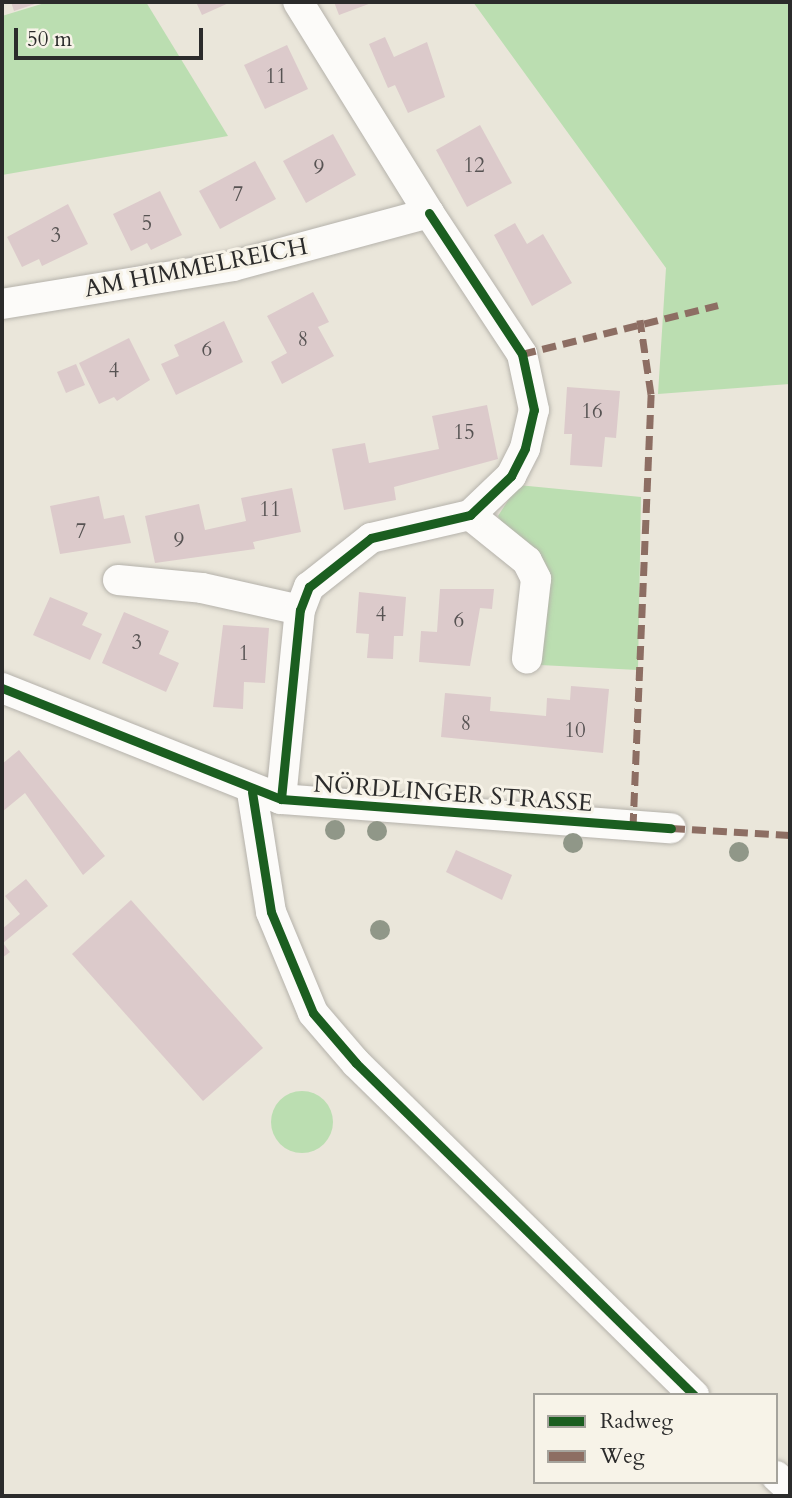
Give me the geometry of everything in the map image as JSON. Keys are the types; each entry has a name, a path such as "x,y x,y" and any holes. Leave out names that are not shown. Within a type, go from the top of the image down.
{"street":[{"path":"281,799 300,610 309,587 334,562 371,538 470,515 511,476 525,448 534,410 522,354 429,213 298,2"},
{"name":"AM HIMMELREICH","path":"2,304 233,266 429,213"},
{"path":"470,515 527,561 536,579 527,658"},
{"path":"118,580 202,588 300,610"},
{"name":"NÖRDLINGER STRASSE","path":"2,688 251,792 281,799 671,828"},
{"path":"251,792 271,912 313,1013 356,1063 692,1393"}],"green space":[{"path":"48,2 146,2 228,136 2,175 2,16"},
{"path":"473,2 790,2 790,384 658,394 666,268"},
{"path":"518,485 641,497 638,670 540,665 545,564 537,549 507,532 498,516"},
{"path":"296,1091 308,1091 324,1100 331,1110 331,1134 324,1144 308,1153 296,1153 285,1148 276,1139 271,1128 271,1116 276,1105 285,1096"}],"building":[{"path":"11,2 41,2 14,11"},
{"path":"196,2 231,2 202,15"},
{"path":"334,2 374,2 339,15"},
{"path":"385,37 394,57 427,42 445,97 408,113 395,85 388,88 369,44"},
{"path":"287,45 308,89 265,109 244,65"},
{"path":"480,125 512,183 467,207 436,150"},
{"path":"333,134 356,175 306,203 283,161"},
{"path":"255,161 276,199 220,229 199,191"},
{"path":"160,191 182,235 151,250 147,243 131,251 113,214"},
{"path":"68,204 88,244 42,266 39,259 22,267 7,237"},
{"path":"515,223 527,244 543,234 572,283 532,306 494,235"},
{"path":"313,292 329,322 318,327 334,356 282,384 271,362 287,353 267,316"},
{"path":"224,321 243,362 176,395 161,364 179,356 174,345"},
{"path":"129,338 150,380 117,401 114,397 99,404 79,363"},
{"path":"76,364 85,385 66,393 57,372"},
{"path":"567,387 620,391 616,438 605,437 602,467 570,465 572,434 564,434"},
{"path":"487,405 498,459 394,487 396,500 344,510 332,449 365,443 369,463 439,449 432,416"},
{"path":"292,488 301,532 253,542 255,549 155,563 145,516 199,504 205,530 246,521 241,498"},
{"path":"99,496 104,519 124,515 131,543 60,554 50,506"},
{"path":"440,589 494,589 492,609 480,608 470,666 419,662 421,631 437,632"},
{"path":"359,592 406,597 403,636 394,636 393,659 367,658 369,634 356,633"},
{"path":"50,597 88,613 82,625 102,634 90,660 33,635"},
{"path":"124,612 169,631 159,654 179,663 166,692 102,663"},
{"path":"223,625 269,628 265,683 244,682 243,709 213,707"},
{"path":"571,686 609,689 603,753 441,737 445,693 491,697 490,711 546,716 547,698 570,700"},
{"path":"19,750 105,856 83,875 25,793 2,812 2,764"},
{"path":"456,850 512,875 502,900 446,872"},
{"path":"26,879 48,906 3,943 10,952 2,958 2,929 20,914 5,896"},
{"path":"131,900 263,1048 203,1101 72,954"}],"marked path":[{"path":"522,354 718,305"},
{"path":"633,827 651,394 640,320"},
{"path":"671,828 790,835"}],"cycle path":[{"path":"281,799 300,610 309,587 371,538 470,515 511,476 525,448 534,410 522,354 429,213"},
{"path":"2,688 281,799 671,828"},
{"path":"252,792 271,912 313,1013 356,1063 692,1393"}]}
